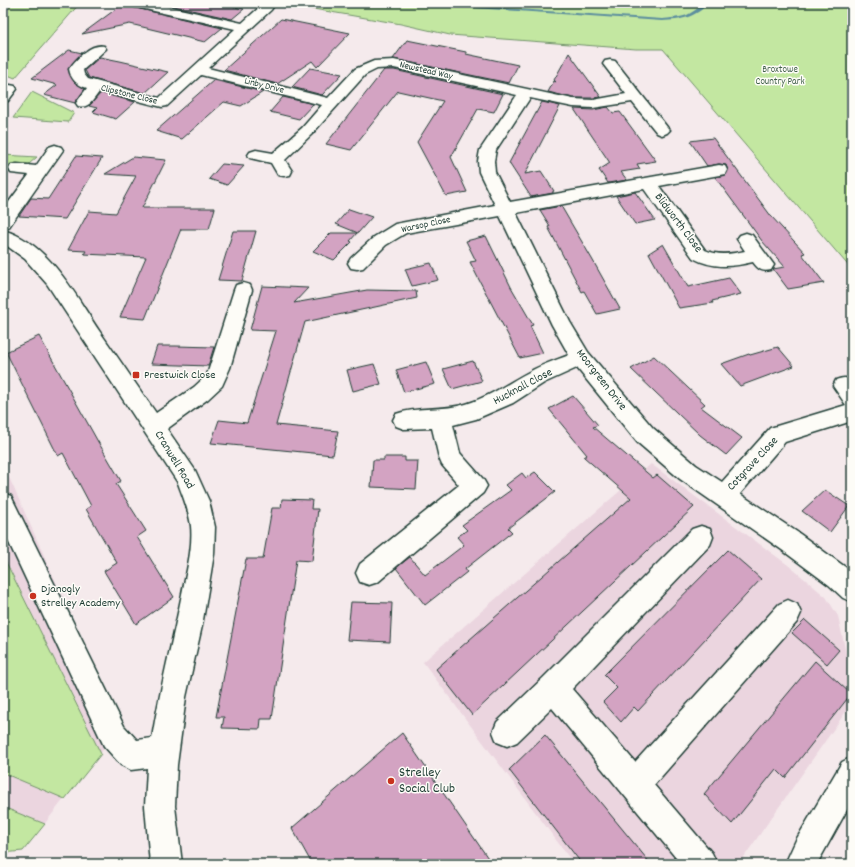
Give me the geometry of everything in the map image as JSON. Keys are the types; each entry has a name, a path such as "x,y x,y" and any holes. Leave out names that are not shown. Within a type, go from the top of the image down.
{"street":[{"path":"136,3 244,27"},
{"path":"198,70 267,7"},
{"name":"Clipstone Close","path":"99,49 76,69 77,75 83,82 162,103 198,70"},
{"name":"Newstead Way","path":"256,155 280,165 330,103 360,72 367,68 386,63 526,93 567,96 593,104 636,97"},
{"path":"610,64 662,130"},
{"name":"Linby Drive","path":"198,70 330,103"},
{"name":"Clipstone Close","path":"83,102 96,86"},
{"name":"Moorgreen Drive","path":"526,93 488,150 486,161 487,172 562,325 581,358 598,381 645,435 688,472 838,576 852,589"},
{"path":"3,223 55,150"},
{"path":"17,169 40,170"},
{"name":"Blidworth Close","path":"505,209 720,170"},
{"name":"Blidworth Close","path":"649,184 685,237 699,254 707,259 719,261 736,259 761,261 746,239"},
{"name":"Warsop Close","path":"357,263 380,241 401,228 505,209"},
{"name":"Cranwell Road","path":"3,236 14,240 31,253 51,275 187,477 197,501 203,527 202,554 189,626 172,697 164,751 160,806 166,864"},
{"path":"154,426 201,393 215,380 220,368 234,300"},
{"name":"Hucknall Close","path":"404,420 441,418 468,413 506,397 537,376 581,358"},
{"name":"Cotgrave Close","path":"724,496 778,435 852,412"},
{"path":"369,573 475,486 450,458 441,418"},
{"path":"3,504 114,736 132,755 164,751"},
{"path":"507,732 553,688 701,537"},
{"path":"635,784 788,613"},
{"path":"553,688 701,864"},
{"path":"801,864 810,844 852,772"}],"shaded area":[{"name":"Djanogly Strelley Academy","path":"3,464 121,727 23,851 3,853"},
{"path":"651,464 788,565 826,597 838,616 847,658 850,685 847,710 739,864 574,864 423,662"}],"green space":[{"path":"3,3 80,3 15,78 3,73"},
{"name":"Broxtowe Country Park","path":"278,3 852,3 852,270 663,49 636,49 450,35 401,24"},
{"path":"32,92 74,113 68,122 13,118"},
{"path":"3,155 37,157 29,164 15,164 7,175 3,175"},
{"path":"3,556 101,754 65,799 3,773"},
{"path":"3,807 45,824 23,851 3,853"}],"building":[{"path":"124,3 129,3 132,7 222,28 205,42 130,24 82,34"},
{"path":"160,3 215,3 244,9 232,19"},
{"path":"281,19 350,33 317,67 312,61 277,84 224,70"},
{"path":"407,40 466,52 466,54 518,65 509,83 393,59"},
{"path":"69,50 82,53 68,69 74,82 85,89 75,103 44,95 57,85 32,78"},
{"path":"569,53 601,97 573,98 548,92 554,81 556,82 554,80"},
{"path":"100,57 168,72 145,93 89,78 85,70"},
{"path":"310,68 342,74 322,95 292,87"},
{"path":"384,70 394,70 503,94 494,112 478,109 451,157 467,192 446,196 417,142 443,101 398,91 351,150 326,144"},
{"path":"214,80 263,92 241,106 224,102 182,139 156,131"},
{"path":"101,93 135,102 116,119 93,112 97,108 89,106"},
{"path":"283,97 313,104 299,119 270,112"},
{"path":"542,102 560,106 525,174 541,171 554,191 553,193 531,197 509,163"},
{"path":"608,107 613,113 620,112 656,161 637,164 640,169 621,172 627,180 608,183 599,170 610,163 574,109 593,110"},
{"path":"713,138 771,216 805,253 802,254 824,283 788,289 773,269 785,267 762,241 715,177 726,175 728,171 726,165 719,164 707,166 690,141"},
{"path":"76,156 102,158 65,219 19,216 31,198 48,199"},
{"path":"133,157 166,160 142,208 215,208 209,229 181,229 145,319 120,317 146,257 84,254 86,251 68,250 89,211 116,213 136,176 105,174"},
{"path":"222,164 244,166 227,185 209,179"},
{"path":"635,192 655,220 635,224 616,196"},
{"path":"561,206 620,309 597,314 584,291 582,292 548,227 550,226 540,210"},
{"path":"349,209 372,217 358,233 336,224"},
{"path":"233,231 256,231 242,281 218,280"},
{"path":"331,233 357,233 350,241 352,242 334,260 313,251"},
{"path":"486,236 511,287 533,325 530,326 543,353 520,358 470,262 476,261 466,241"},
{"path":"663,244 688,287 729,278 741,294 712,301 713,303 679,308 649,253"},
{"path":"431,263 438,280 412,286 405,269"},
{"path":"262,286 308,288 294,303 367,290 416,291 417,298 305,322 276,425 338,431 333,455 211,443 219,420 247,423 276,331 250,330"},
{"path":"39,336 121,481 116,484 146,531 137,537 174,597 136,624 104,571 117,563 86,509 91,506 63,453 58,456 6,352"},
{"path":"157,346 214,347 208,366 151,364"},
{"path":"778,347 794,366 740,386 721,364 749,354 750,355"},
{"path":"654,356 705,404 701,407 742,438 726,455 700,435 631,369"},
{"path":"473,361 482,381 452,389 443,369"},
{"path":"426,362 435,384 404,392 396,370"},
{"path":"374,364 381,384 353,391 347,370"},
{"path":"573,396 598,425 593,427 653,478 657,475 694,507 472,715 436,669 631,498 584,457 587,455 549,409"},
{"path":"384,457 405,457 405,461 418,461 416,489 371,487 373,460 384,460"},
{"path":"535,472 555,492 508,528 512,532 465,569 467,572 425,605 396,568 410,557 425,575 464,545 457,537 467,530 462,525 511,490 506,485 522,473 526,478"},
{"path":"825,490 849,506 830,532 802,511"},
{"path":"282,499 312,500 311,509 318,509 312,561 296,560 272,719 261,719 260,729 222,728 224,717 216,717 246,559 263,559 272,508 281,508"},
{"path":"728,550 761,579 638,711 634,707 621,722 603,702 617,688 604,675"},
{"path":"351,602 392,603 390,642 347,640"},
{"path":"805,620 839,650 827,664 792,633"},
{"path":"815,661 851,694 785,778 776,769 732,824 704,794"},
{"name":"Strelley Social Club","path":"402,733 492,864 312,864 292,828"},
{"path":"545,735 651,864 582,864 509,770"}],"waterway":[{"path":"454,3 474,7 662,20 686,17 696,12 707,3"}],"place":[{"name":"Prestwick Close","path":"136,375"},
{"name":"Djanogly Strelley Academy","path":"33,596"},
{"name":"Strelley Social Club","path":"391,781"}]}
